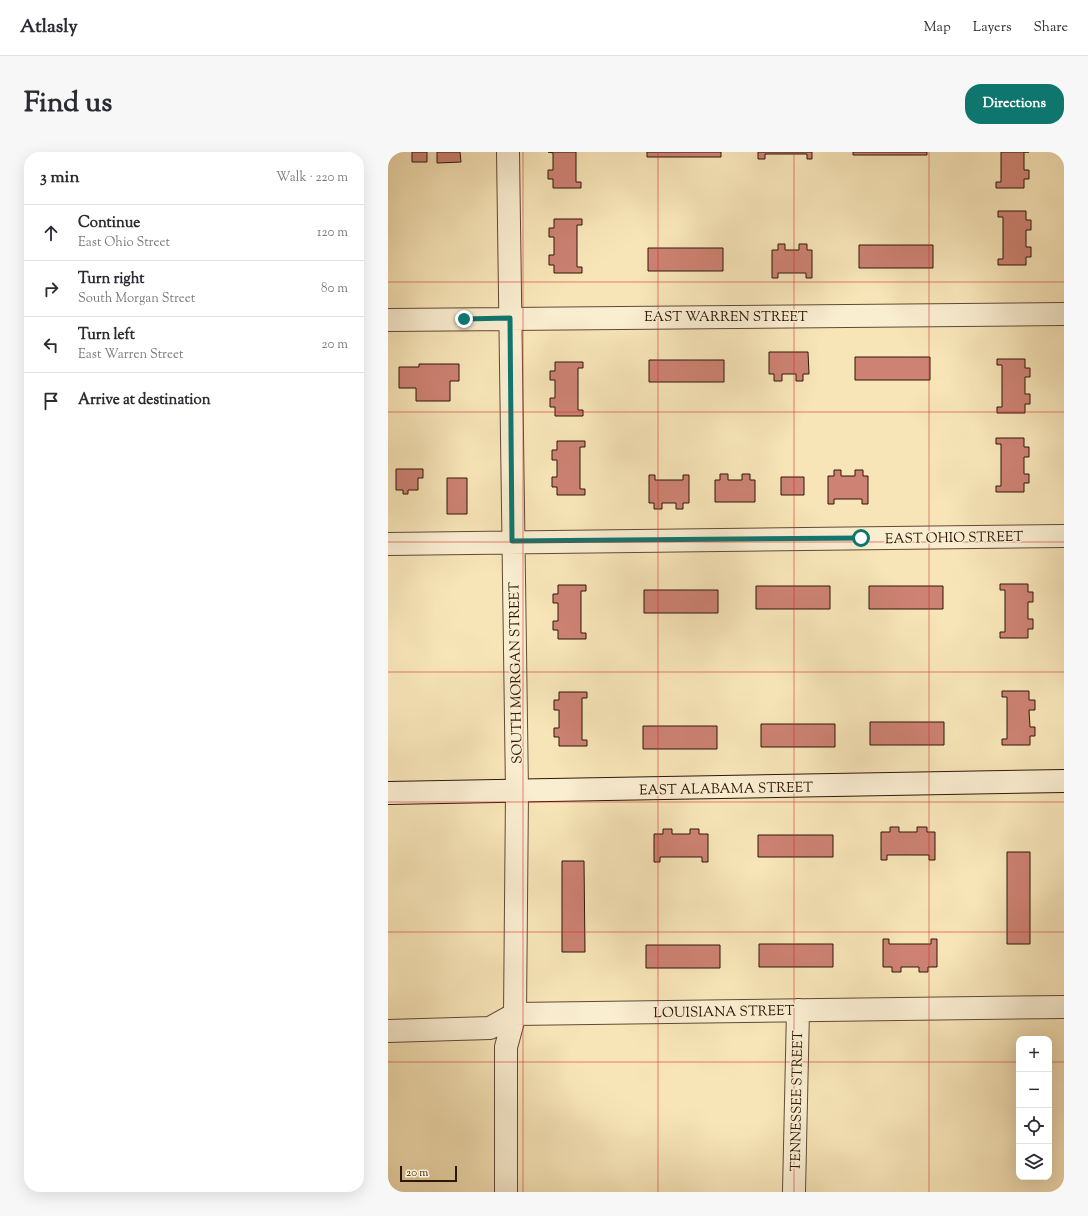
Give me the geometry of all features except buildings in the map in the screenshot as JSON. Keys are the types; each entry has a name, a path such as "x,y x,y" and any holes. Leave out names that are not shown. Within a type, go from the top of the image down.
{"street":[{"name":"SOUTH MORGAN STREET","path":"506,1192 506,1047 515,1014 517,792 512,541 508,152"},
{"name":"EAST WARREN STREET","path":"388,320 1064,314"},
{"name":"EAST OHIO STREET","path":"388,544 512,541 1064,536"},
{"name":"EAST ALABAMA STREET","path":"388,793 517,792 1064,781"},
{"name":"LOUISIANA STREET","path":"388,1032 490,1028 515,1014 1064,1007"},
{"name":"TENNESSEE STREET","path":"794,1192 798,1010"}],"route":[{"path":"464,319 510,318 512,541 861,538"}]}
